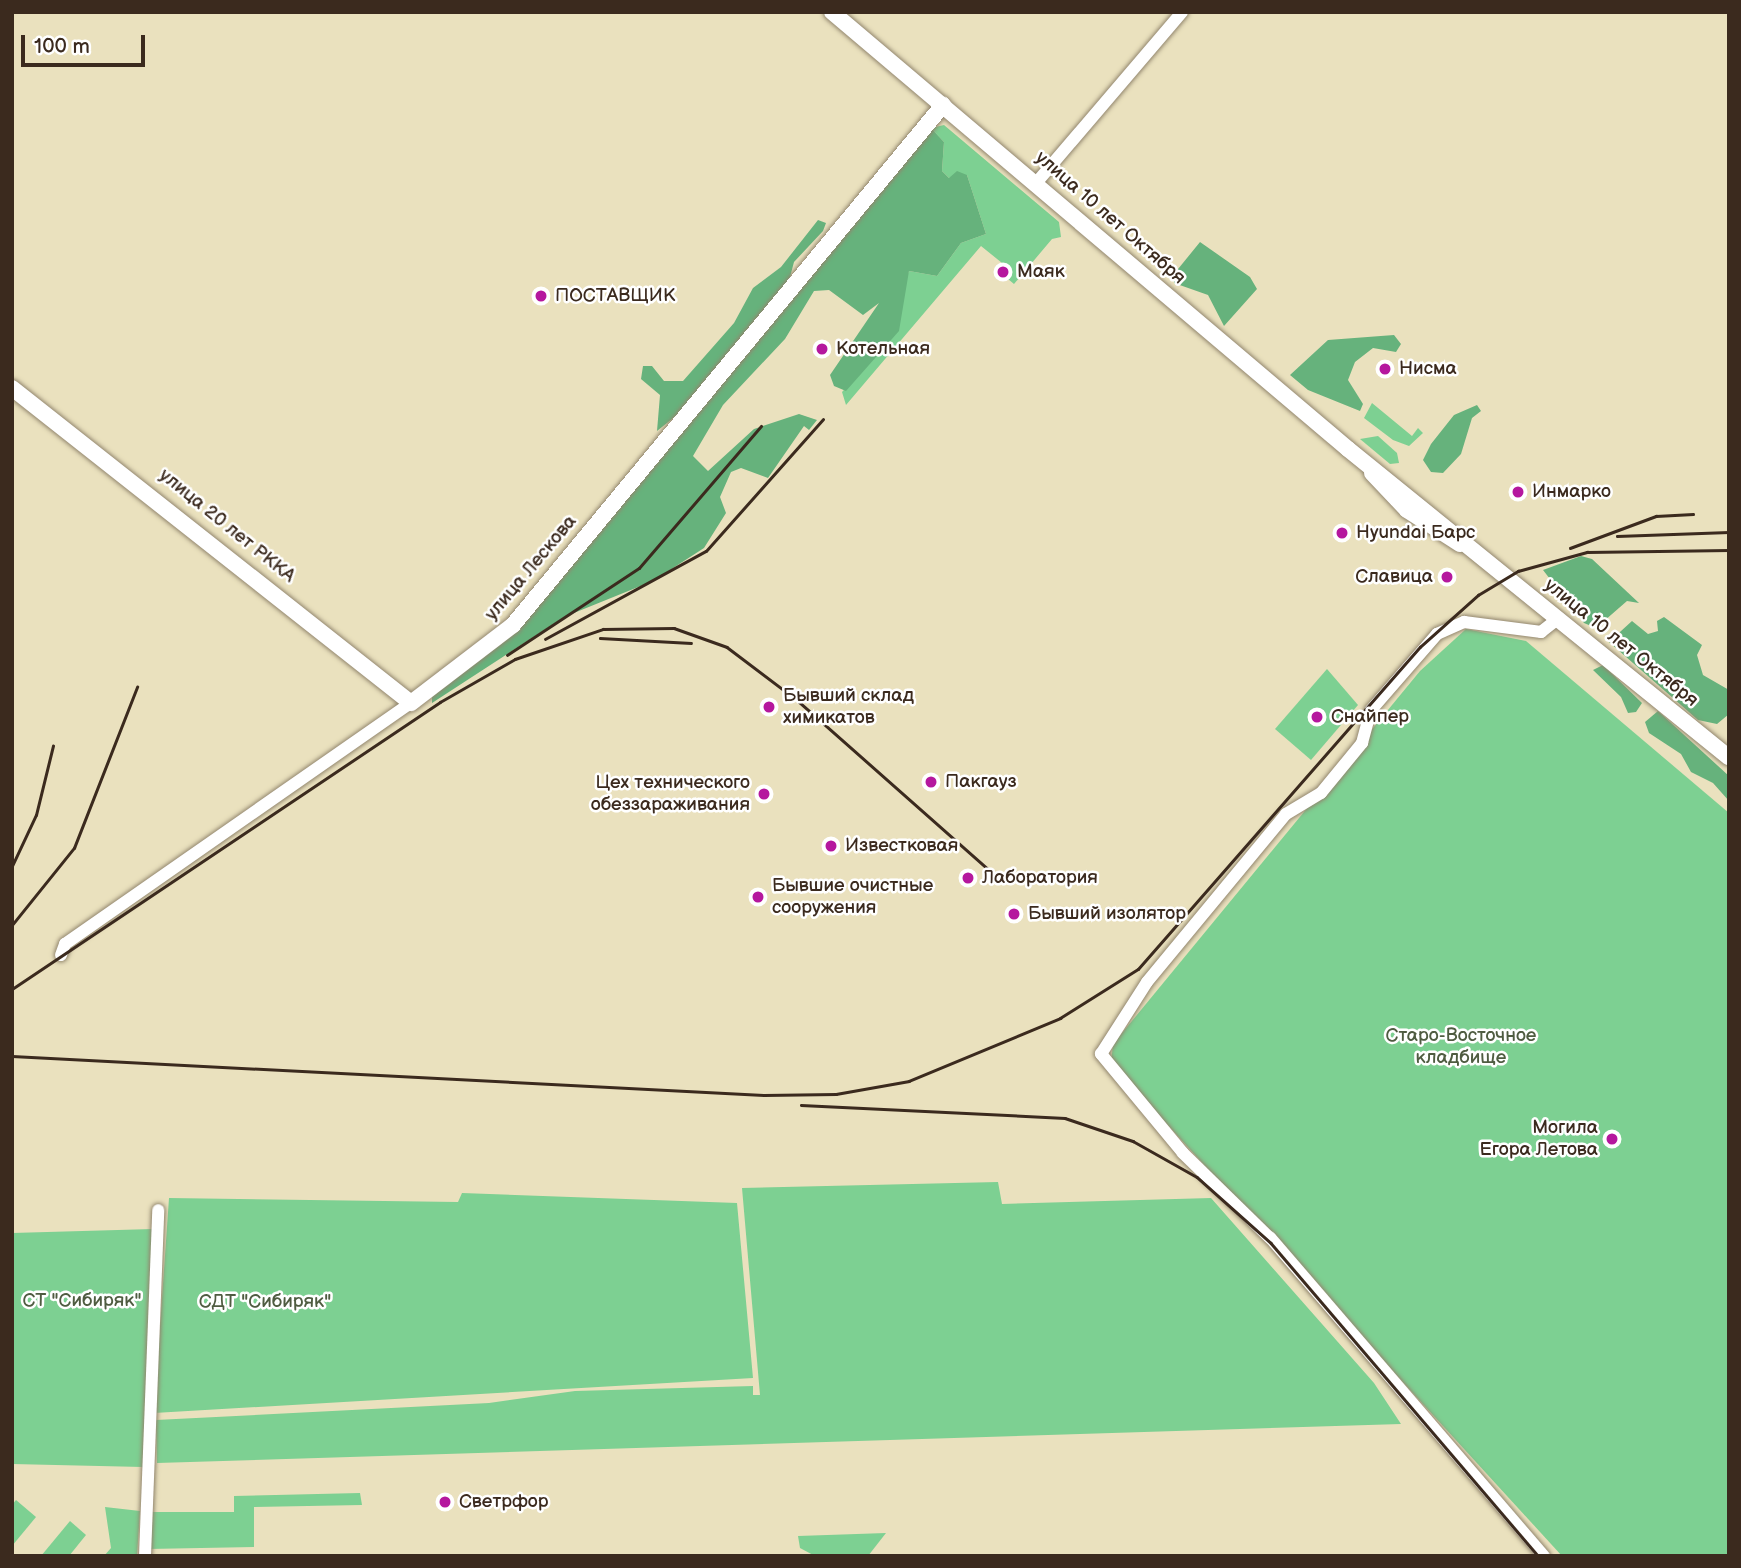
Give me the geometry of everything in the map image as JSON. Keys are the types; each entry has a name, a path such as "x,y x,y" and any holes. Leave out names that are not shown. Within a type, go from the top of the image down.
{"main road":[{"name":"улица 10 лет Октября","path":"832,12 1037,182 1359,458 1407,510 1488,559 1729,757"},
{"name":"улица Лескова","path":"411,704 482,655 513,625 943,105"},
{"name":"улица 20 лет РККА","path":"12,388 411,704"}],"street":[{"path":"1037,182 1182,12"},
{"path":"1544,1556 1270,1238 1182,1153 1101,1054 1147,982 1286,814 1321,793 1362,743 1371,710 1437,634 1464,622 1541,632 1559,618"},
{"name":"улица Лескова","path":"61,955 65,944 411,704"},
{"path":"145,1556 158,1210"}],"green space":[{"path":"944,125 1059,222 1061,237 1052,239 1014,284 1002,274 1007,267 981,246 846,405 842,392 877,355 909,271 937,276 961,243 986,234 967,175 949,178 942,171 944,142 931,128"},
{"path":"931,128 944,142 942,171 949,178 957,171 967,175 986,234 961,243 937,276 909,271 899,331 846,391 834,386 830,375 879,303 863,315 829,290 814,291 785,339 723,405 693,456 708,471 754,429 799,414 817,420 809,430 804,426 768,478 741,468 731,472 720,497 726,513 704,548 653,581 564,617 432,703 432,695 466,670"},
{"path":"818,220 826,223 823,231 794,262 789,281 682,411 657,431 660,395 641,379 643,366 652,366 664,381 683,381 734,323 753,288 781,267"},
{"path":"1200,242 1250,277 1257,289 1224,326 1208,295 1174,283 1174,274"},
{"path":"1394,335 1401,344 1396,352 1373,348 1355,362 1348,380 1363,404 1360,411 1308,390 1290,375 1328,340"},
{"path":"1372,403 1412,436 1418,428 1423,433 1409,446 1393,440 1364,418"},
{"path":"1477,405 1481,411 1472,418 1461,454 1443,473 1431,472 1423,460 1431,444 1454,415"},
{"path":"1378,436 1397,453 1399,463 1390,464 1360,439"},
{"path":"1581,556 1592,559 1639,603 1627,601 1596,628 1584,623 1543,570"},
{"path":"1664,617 1702,645 1697,655 1703,675 1729,690 1729,714 1717,724 1698,720 1609,642 1632,621 1648,634 1658,631 1657,621"},
{"name":"Старо-Восточное кладбище","path":"1466,629 1526,641 1729,813 1729,1556 1562,1556 1111,1063 1113,1044 1420,671"},
{"path":"1603,665 1642,703 1636,712 1628,713 1621,697 1593,670"},
{"name":"Снайпер","path":"1327,669 1358,705 1311,760 1275,729"},
{"path":"1658,711 1729,776 1729,801 1713,783 1691,772 1681,754 1649,733 1645,722"},
{"path":"998,1182 1002,1204 1211,1198 1374,1383 1401,1424 157,1463 156,1420 489,1403 575,1391 753,1386 753,1395 760,1395 742,1188"},
{"name":"СДТ \"Сибиряк\"","path":"462,1193 737,1203 753,1378 154,1413 169,1198 458,1202"},
{"name":"СТ \"Сибиряк\"","path":"153,1229 143,1467 12,1464 12,1233"},
{"path":"360,1493 362,1505 254,1507 254,1547 148,1549 150,1512 234,1512 234,1496"},
{"path":"16,1500 36,1517 12,1546 12,1505"},
{"path":"105,1507 140,1511 137,1556 104,1556 111,1548"},
{"path":"70,1521 86,1535 69,1556 41,1556"},
{"path":"886,1533 868,1556 815,1556 800,1548 798,1536"}],"railway":[{"path":"545,639 706,551 823,419"},
{"path":"507,655 639,568 761,426"},
{"path":"1570,548 1656,516 1693,514"},
{"path":"1617,536 1729,532"},
{"path":"12,1056 764,1095 836,1094 909,1081 1060,1018 1138,969 1420,647 1478,595 1518,571 1587,552 1729,550"},
{"path":"12,989 440,702 515,659 603,629 674,628 727,647 797,700 999,879"},
{"path":"600,638 691,643"},
{"path":"12,925 74,848 137,687"},
{"path":"12,866 36,815 53,746"},
{"path":"801,1105 1065,1118 1133,1141 1197,1177 1271,1243 1538,1556"}],"place":[{"name":"Маяк","path":"1003,272"},
{"name":"ПОСТАВЩИК","path":"541,296"},
{"name":"Котельная","path":"822,349"},
{"name":"Нисма","path":"1385,369"},
{"name":"Инмарко","path":"1518,492"},
{"name":"Hyundai Барс","path":"1342,533"},
{"name":"Славица","path":"1447,577"},
{"name":"Бывший склад химикатов","path":"769,707"},
{"name":"Снайпер","path":"1317,717"},
{"name":"Пакгауз","path":"931,782"},
{"name":"Цех технического обеззараживания","path":"764,794"},
{"name":"Известковая","path":"831,846"},
{"name":"Лаборатория","path":"968,878"},
{"name":"Бывшие очистные сооружения","path":"758,897"},
{"name":"Бывший изолятор","path":"1014,914"},
{"name":"Могила Егора Летова","path":"1612,1139"},
{"name":"Светрфор","path":"445,1502"}]}
